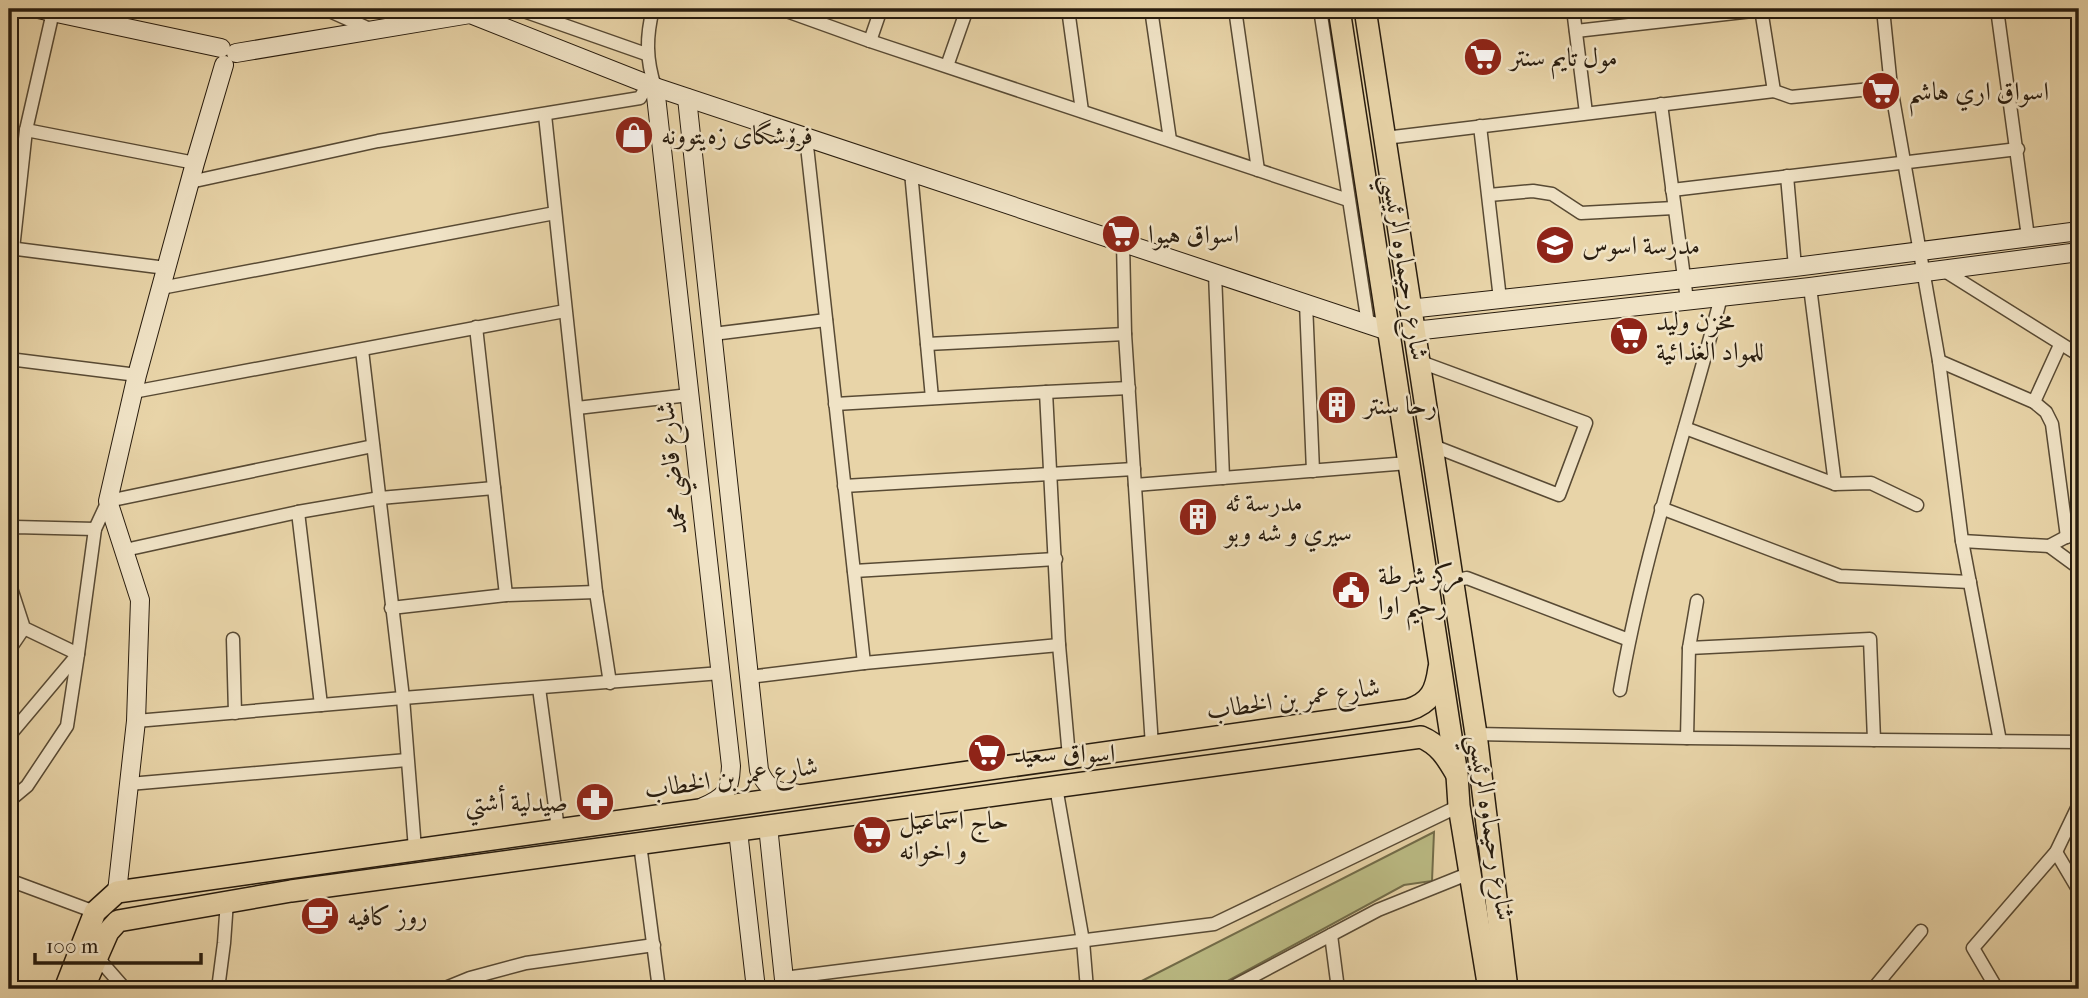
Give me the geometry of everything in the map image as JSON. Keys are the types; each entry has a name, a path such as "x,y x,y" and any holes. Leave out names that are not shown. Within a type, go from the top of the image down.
{"main road":[{"name":"شارع رحيماوه الرئيسي","path":"1339,9 1378,327 1409,470 1489,989"},
{"name":"شارع رحيماوه الرئيسي","path":"1365,9 1385,138 1424,329 1418,361 1476,734 1507,989"},
{"path":"1409,470 1416,487 1423,489 1429,486 1436,475"},
{"path":"1416,515 1422,502 1428,502 1441,511"},
{"name":"شارع عمر بن الخطاب","path":"117,892 1416,707 1422,705 1435,690 1439,668"},
{"path":"1416,707 1430,717 1432,727 1421,737 1433,742 1444,752 1457,775"},
{"path":"1269,729 1275,757"},
{"name":"شارع عمر بن الخطاب","path":"83,989 108,932 118,921 227,901 1421,737"},
{"path":"965,772 968,799"},
{"path":"479,841 483,866"},
{"path":"358,858 362,883"},
{"path":"65,989 95,912 117,892"}],"street":[{"path":"325,9 372,30"},
{"path":"396,26 409,9"},
{"path":"518,9 646,54"},
{"path":"190,182 379,141 640,98 651,85 646,54 647,31 653,9"},
{"path":"781,9 1348,200"},
{"path":"870,41 881,9"},
{"path":"947,66 967,9"},
{"path":"1068,9 1082,111"},
{"path":"1151,9 1170,140"},
{"path":"1235,9 1258,170"},
{"path":"1320,9 1348,200 1378,327"},
{"path":"1573,9 1586,113"},
{"path":"1576,31 1761,9 1774,91"},
{"path":"1883,9 1891,87 1919,250 1932,270 2079,355"},
{"path":"1997,9 2028,237"},
{"path":"166,268 11,248 45,10 227,55 396,26 464,11 687,98 1378,327"},
{"path":"9,801 27,786 67,726 95,529 108,501 135,384 227,55"},
{"name":"شارع قاضي محمد","path":"651,85 731,766 727,791 716,801 681,812"},
{"path":"1385,138 1774,91 1791,97 1891,87"},
{"path":"687,98 759,770 764,783 784,793 809,794"},
{"path":"1661,104 1682,279 1687,300"},
{"path":"545,115 596,592 610,683"},
{"path":"1480,126 1500,299"},
{"path":"26,130 195,163"},
{"path":"806,137 864,663"},
{"path":"1672,190 2018,149"},
{"path":"911,172 932,398"},
{"path":"1787,176 1795,267"},
{"path":"1489,195 1543,192 1552,194 1581,213 1674,208"},
{"path":"162,288 555,213"},
{"path":"1419,308 1795,267 2079,230"},
{"path":"1123,242 1125,334 1152,746"},
{"path":"1424,329 1810,287 2079,252"},
{"path":"1932,270 1939,361 1962,541 2000,741"},
{"path":"1215,272 1223,478"},
{"path":"1810,287 1835,484"},
{"path":"1620,690 1629,639 1661,508 1721,297"},
{"path":"1306,303 1313,471"},
{"path":"9,359 135,384 362,350 565,311"},
{"path":"713,334 826,320"},
{"path":"476,327 506,595"},
{"path":"927,344 1125,334"},
{"path":"2034,402 2060,345"},
{"path":"362,350 403,698 415,849"},
{"path":"1418,361 1586,423 1559,495 1432,445"},
{"path":"1939,361 2034,402 2046,412 2052,424 2067,537"},
{"path":"835,404 1129,388"},
{"path":"1046,392 1059,645 1069,757"},
{"path":"577,408 689,395"},
{"path":"1685,428 1835,484 1871,483 1917,505"},
{"path":"108,501 373,446"},
{"path":"697,463 726,459"},
{"path":"844,486 1134,469"},
{"path":"1135,485 1313,471 1409,470"},
{"path":"125,550 298,512 380,498 494,488"},
{"path":"108,501 140,600 136,721 117,892"},
{"path":"1661,508 1840,576 1970,582"},
{"path":"298,512 321,705"},
{"path":"9,537 15,527 95,529"},
{"path":"1962,541 2049,546 2079,530"},
{"path":"2049,546 2079,568"},
{"path":"854,570 1056,559"},
{"path":"1452,581 1467,578 1629,639"},
{"path":"9,582 24,628 78,654"},
{"path":"391,608 506,595 596,592"},
{"path":"1686,738 1689,648 1697,601"},
{"path":"9,650 24,628"},
{"path":"233,639 235,713"},
{"path":"1689,648 1870,639 1874,740"},
{"path":"749,677 864,663 1059,645"},
{"path":"9,736 78,654"},
{"path":"136,721 721,673"},
{"path":"539,688 558,830"},
{"path":"1476,734 2079,741"},
{"path":"129,783 407,760"},
{"path":"1056,787 1083,941 1087,989"},
{"path":"1997,989 1973,948 2056,852 2079,804"},
{"path":"768,827 784,984 1214,923 1459,806"},
{"path":"738,831 756,989"},
{"path":"640,844 659,989"},
{"path":"2056,852 2079,891"},
{"path":"1230,989 1395,902 1470,873"},
{"path":"9,881 95,912"},
{"path":"218,989 225,943 227,901"},
{"path":"1873,989 1921,931"},
{"path":"1331,935 1338,989"},
{"path":"443,989 470,978 526,963 653,945"},
{"path":"97,957 125,989"}],"green space":[{"path":"1434,832 1432,881 1404,885 1213,989 1126,989"}],"place":[{"name":"مول تايم سنتر","path":"1483,57"},
{"name":"اسواق اري هاشم","path":"1881,91"},
{"name":"فرۆشگای زەیتوونە","path":"634,135"},
{"name":"اسواق هيوا","path":"1121,234"},
{"name":"مدرسة اسوس","path":"1555,245"},
{"name":"مخزن وليد للمواد الغذائية","path":"1629,336"},
{"name":"رحا سنتر","path":"1337,405"},
{"name":"مدرسة ئه سيري و شه وبو","path":"1198,517"},
{"name":"مركز شرطة رحيم اوا","path":"1351,590"},
{"name":"اسواق سعيد","path":"987,753"},
{"name":"صيدلية أشتي","path":"595,802"},
{"name":"حاج اسماعيل و اخوانه","path":"872,835"},
{"name":"روز كافيه","path":"320,916"}]}
